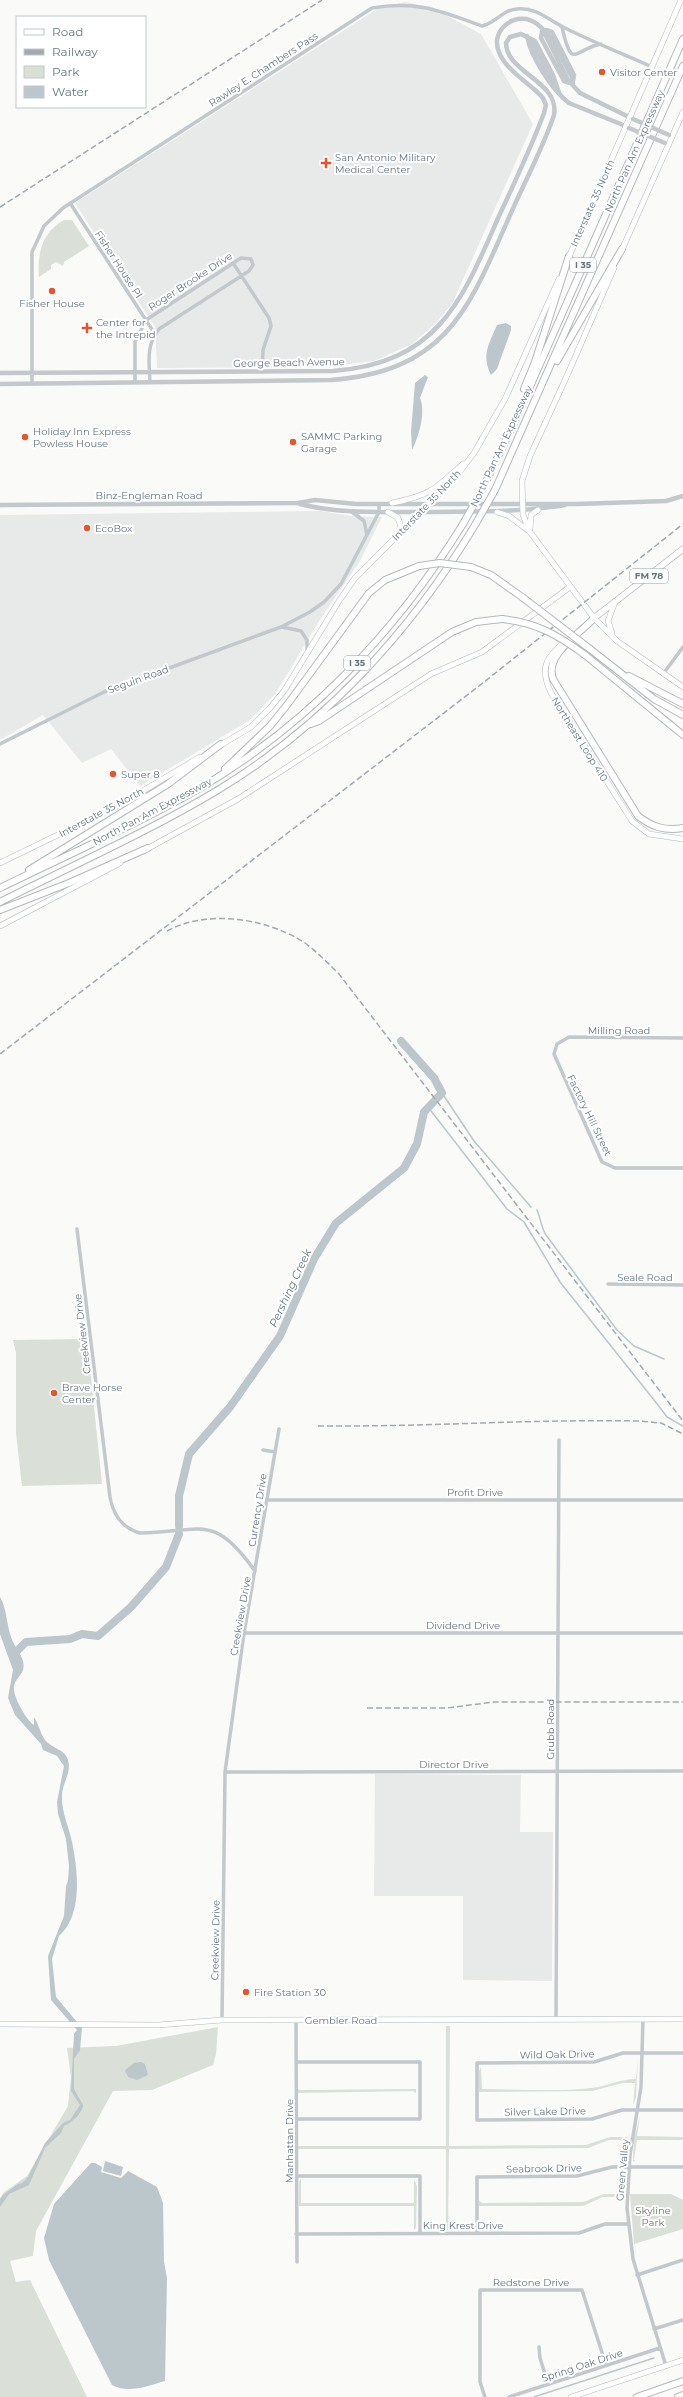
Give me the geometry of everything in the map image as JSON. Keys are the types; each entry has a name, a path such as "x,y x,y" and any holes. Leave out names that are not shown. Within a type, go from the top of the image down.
{"highway":[{"name":"North Pan Am Expressway","path":"0,888 149,814 223,773 306,711 363,656 419,590 463,524 491,474 683,39"},
{"name":"North Pan Am Expressway","path":"0,902 139,832 218,789 305,726 347,689 398,634 438,584 495,490 683,67"},
{"path":"541,388 622,249"},
{"path":"491,474 535,362 569,256"},
{"path":"223,773 229,763 254,742 287,705 369,593 385,580 419,566 440,563 471,567 492,575 590,649 612,668 654,698 683,715"},
{"path":"594,618 581,633 557,653 551,666 553,679 638,816 646,822 662,829 671,830 683,828"},
{"path":"305,726 319,721 452,632 476,622 502,619 526,622 545,628 560,636 683,735"},
{"path":"612,668 683,704"},
{"path":"654,711 683,729"},
{"path":"16,880 37,864 168,784 221,744"},
{"path":"0,910 69,884 148,848"},
{"path":"637,2397 683,2381"},
{"path":"678,2397 683,2395"}],"main road":[{"name":"Interstate 35 North","path":"0,863 119,804 251,727 284,691 355,578 455,478 475,452 508,392 628,127 681,0"},
{"path":"530,532 523,512 522,481 530,456 566,378 671,135 683,112"},
{"path":"392,503 419,498 435,490 475,452"},
{"path":"530,532 531,515 538,510"},
{"path":"388,512 398,518 400,532"},
{"path":"497,512 509,516 530,532 594,618 613,636 663,674 683,687"},
{"name":"FM 78","path":"594,618 683,549"},
{"path":"0,926 238,799 432,674 482,652 570,587"},
{"path":"613,636 608,621 615,602"},
{"name":"Northeast Loop 410","path":"594,618 553,650 544,667 545,681 550,693 632,822 650,834 683,839"},
{"name":"Gembler Road","path":"0,2024 127,2025 222,2020 683,2019"},
{"path":"571,2397 683,2360"}],"street":[{"name":"Rawley E. Chambers Pass","path":"32,383 32,252 44,226 56,213 372,8 390,2 406,0"},
{"path":"426,2 482,26 494,22 505,12 519,8 536,11 562,27 652,67"},
{"name":"George Beach Avenue","path":"0,373 340,371 384,361 417,344 451,314 468,286 544,113 546,105 543,98 506,63 498,52 497,41 500,30 508,22 520,19 531,20 543,29"},
{"path":"562,27 567,47 574,54 578,55 602,44"},
{"path":"543,29 548,34 572,77 573,84"},
{"path":"543,29 541,38 564,81 573,84 589,99 671,135"},
{"name":"George Beach Avenue","path":"0,384 350,379 375,374 403,364 427,349 442,337 455,324 475,295 554,115 554,102 549,93 512,58 506,49 506,43 514,35 528,36 559,94 569,103 628,127"},
{"path":"628,127 667,144"},
{"name":"Fisher House Pl","path":"70,203 155,334"},
{"name":"Roger Brooke Drive","path":"135,382 135,342 146,320 241,258 251,259 252,268 242,276 159,329 155,334"},
{"path":"233,263 268,318 270,326 263,350 262,372"},
{"path":"150,382 149,348 155,334"},
{"name":"Binz-Engleman Road","path":"0,505 298,503 315,500 379,504 522,502 577,504 666,501 683,496"},
{"name":"Binz-Engleman Road","path":"298,503 314,508 351,512 523,512 577,504"},
{"name":"Seguin Road","path":"0,744 104,692 281,627 310,612 334,593 348,574 379,512 379,504"},
{"path":"351,512 364,521 367,536"},
{"path":"281,627 301,631 308,643 307,654"},
{"path":"663,674 683,647"},
{"name":"Milling Road","path":"557,1044 569,1037 683,1038"},
{"name":"Factory Hill Street","path":"557,1044 554,1060 602,1162 615,1168 683,1168"},
{"name":"Creekview Drive","path":"77,1229 110,1497 115,1514 131,1531 140,1533 200,1528 224,1535 238,1547 255,1571 244,1633 225,1772 222,2020"},
{"name":"Seale Road","path":"608,1284 683,1285"},
{"name":"Currency Drive","path":"255,1571 279,1429"},
{"name":"Grubb Road","path":"556,2019 559,1440"},
{"path":"263,1450 275,1452"},
{"name":"Profit Drive","path":"267,1500 683,1500"},
{"name":"Dividend Drive","path":"244,1633 683,1633"},
{"name":"Director Drive","path":"225,1772 683,1771"},
{"name":"Green Valley","path":"643,2019 643,2053 629,2167 628,2224 638,2275 666,2366"},
{"name":"Manhattan Drive","path":"296,2020 297,2262"},
{"name":"Wild Oak Drive","path":"477,2120 477,2063 594,2062 619,2054 683,2053"},
{"path":"296,2062 420,2062 420,2119 297,2119"},
{"name":"Silver Lake Drive","path":"477,2120 592,2119 616,2110 683,2110"},
{"name":"Seabrook Drive","path":"477,2233 477,2177 582,2176 607,2168 683,2167"},
{"path":"297,2176 420,2176 420,2233"},
{"name":"King Krest Drive","path":"296,2234 579,2233 605,2224 628,2224"},
{"path":"638,2275 683,2260"},
{"name":"Redstone Drive","path":"485,2397 480,2382 480,2290 582,2290 606,2365"},
{"path":"654,2329 683,2320"},
{"path":"539,2347 540,2358 548,2384"},
{"name":"Spring Oak Drive","path":"509,2397 660,2348"}],"shaded area":[{"name":"San Antonio Military Medical Center","path":"405,2 431,7 481,34 533,124 452,304 436,323 412,344 374,361 325,367 157,368 155,327 75,203 377,9"},
{"path":"320,511 351,516 382,517 360,561 319,621 276,693 250,720 140,786 111,749 82,763 43,715 0,740 0,515"},
{"path":"375,1774 521,1775 520,1832 553,1832 552,1981 463,1980 463,1896 374,1896"}],"green space":[{"path":"64,220 72,220 89,246 64,262 63,266 56,262 51,265 51,269 39,277 39,260 42,244 51,231"},
{"name":"Brave Horse Center","path":"87,1339 102,1484 22,1486 16,1433 16,1353 13,1340"},
{"path":"446,2026 450,2026 449,2146 586,2145 610,2137 628,2137 628,2140 609,2140 588,2148 449,2149 448,2226 451,2230 442,2230 446,2226 446,2149 298,2149 298,2146 446,2146"},
{"path":"218,2027 216,2054 213,2065 152,2090 113,2091 36,2231 33,2256 10,2261 16,2282 30,2280 87,2397 0,2397 0,2199 3,2193 27,2176 68,2106 71,2077 67,2048 116,2046"},
{"path":"638,2058 636,2097 633,2105 635,2083 622,2083 592,2091 479,2092 479,2071 481,2067 482,2089 578,2089 598,2087 625,2080 636,2079"},
{"path":"298,2089 416,2089 416,2093 413,2091 298,2093"},
{"path":"640,2116 637,2136 683,2137 683,2140 637,2140 634,2160 636,2162 633,2161 634,2139"},
{"path":"301,2179 301,2203 414,2203 414,2179 417,2186 416,2228 414,2230 414,2206 299,2206 299,2182"},
{"path":"604,2194 624,2194 624,2197 603,2197 583,2206 479,2206 479,2201 482,2203 583,2202"},
{"name":"Skyline Park","path":"630,2194 671,2194 683,2200 683,2229 634,2244"}],"water":[{"path":"506,323 511,326 511,330 497,369 491,375 488,368 486,355 487,350 497,325"},
{"path":"425,375 428,377 420,398 422,404 421,424 412,450 411,431 415,383"},
{"path":"0,1597 3,1602 9,1631 13,1642 20,1653 24,1666 14,1686 17,1701 27,1718 34,1725 34,1717 46,1741 65,1754 69,1765 68,1774 62,1793 62,1804 71,1836 76,1866 77,1892 72,1917 67,1927 59,1936 52,1959 56,1997 82,2028 80,2050 74,2059 74,2089 83,2105 79,2114 70,2123 64,2126 61,2133 45,2148 29,2185 9,2194 0,2207 0,2199 3,2195 18,2184 22,2183 28,2177 45,2143 63,2123 70,2120 80,2105 71,2091 74,2034 77,2030 51,2000 48,1956 64,1916 66,1886 68,1881 69,1866 66,1839 58,1814 57,1802 64,1766 57,1756 43,1750 41,1744 15,1715 8,1698 13,1670 0,1634"},
{"path":"141,2062 145,2064 148,2075 137,2080 128,2077 125,2070 134,2063"},
{"path":"105,2161 123,2167 121,2176 103,2171"},
{"path":"91,2163 95,2163 102,2167 101,2172 121,2178 128,2171 157,2187 163,2203 164,2262 167,2278 165,2381 145,2387 125,2389 112,2385 49,2260 44,2238 54,2204"}],"waterway":[{"name":"Pershing Creek","path":"179,1526 179,1496 189,1454 230,1407 280,1336 314,1259 336,1223 404,1168 417,1144 424,1112 442,1093 434,1078 401,1041"},
{"path":"442,1093 474,1141 531,1207"},
{"path":"428,1107 507,1209 524,1222 560,1282 667,1417 683,1426"},
{"path":"537,1210 546,1235 617,1330 634,1346 664,1359"},
{"name":"Pershing Creek","path":"14,1654 26,1642 70,1639 82,1634 98,1636 131,1607 166,1567 179,1534"},
{"path":"534,2397 654,2358"}],"railway":[{"path":"0,207 322,0"},
{"path":"0,1054 479,686 683,524"},
{"path":"167,931 183,924 200,920 237,919 255,922 290,934 305,943 327,962 339,974 683,1421"},
{"path":"318,1426 558,1421 638,1421 661,1423 683,1434"},
{"path":"367,1708 447,1708 494,1702 683,1702"}],"place":[{"name":"Visitor Center","path":"602,72"},
{"name":"San Antonio Military Medical Center","path":"326,163"},
{"name":"Fisher House","path":"52,291"},
{"name":"Center for the Intrepid","path":"87,328"},
{"name":"Holiday Inn Express Powless House","path":"25,437"},
{"name":"SAMMC Parking Garage","path":"293,442"},
{"name":"EcoBox","path":"87,528"},
{"name":"Super 8","path":"113,774"},
{"name":"Brave Horse Center","path":"54,1393"},
{"name":"Fire Station 30","path":"246,1992"}]}
